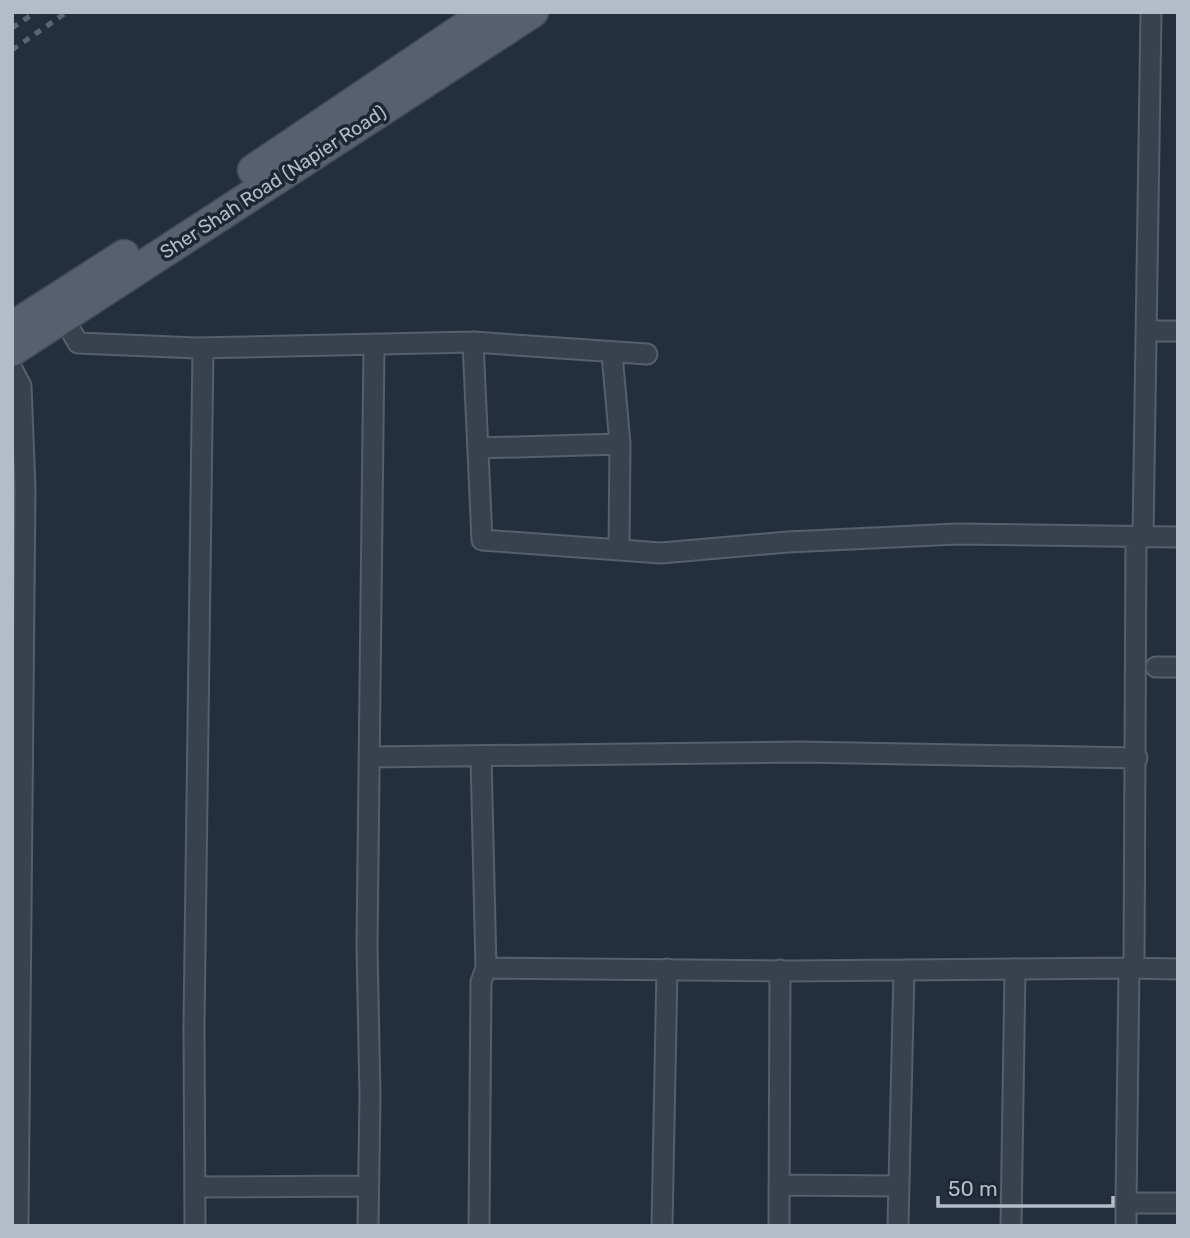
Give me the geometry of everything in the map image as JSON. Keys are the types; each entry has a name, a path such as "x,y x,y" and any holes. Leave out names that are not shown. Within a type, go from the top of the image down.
{"main road":[{"name":"Sher Shah Road (Napier Road)","path":"12,351 64,319 194,221 487,12"},
{"name":"Sher Shah Road (Napier Road)","path":"12,327 194,221 533,12"}],"street":[{"path":"1126,1226 1151,12"},
{"path":"64,319 78,343 203,348 473,342 612,354 647,354"},
{"path":"1146,331 1178,331"},
{"path":"473,342 482,540 661,553 788,542 957,534 1178,537"},
{"path":"368,1226 369,757 374,344"},
{"path":"195,1226 194,1026 203,348"},
{"path":"612,354 620,444 619,549"},
{"path":"12,369 21,386 25,489 18,1226"},
{"path":"478,448 620,444"},
{"path":"1156,667 1178,667"},
{"path":"369,757 812,752 1137,758"},
{"path":"479,1226 481,982 486,968 481,757"},
{"path":"486,968 780,971 1178,969"},
{"path":"662,1226 667,969"},
{"path":"1011,1226 1015,969"},
{"path":"898,1226 904,970"},
{"path":"779,1226 780,971"},
{"path":"779,1185 899,1186"},
{"path":"195,1187 368,1186"},
{"path":"1126,1203 1178,1203"}],"railway":[{"path":"12,28 36,12"},
{"path":"12,50 67,12"}]}
